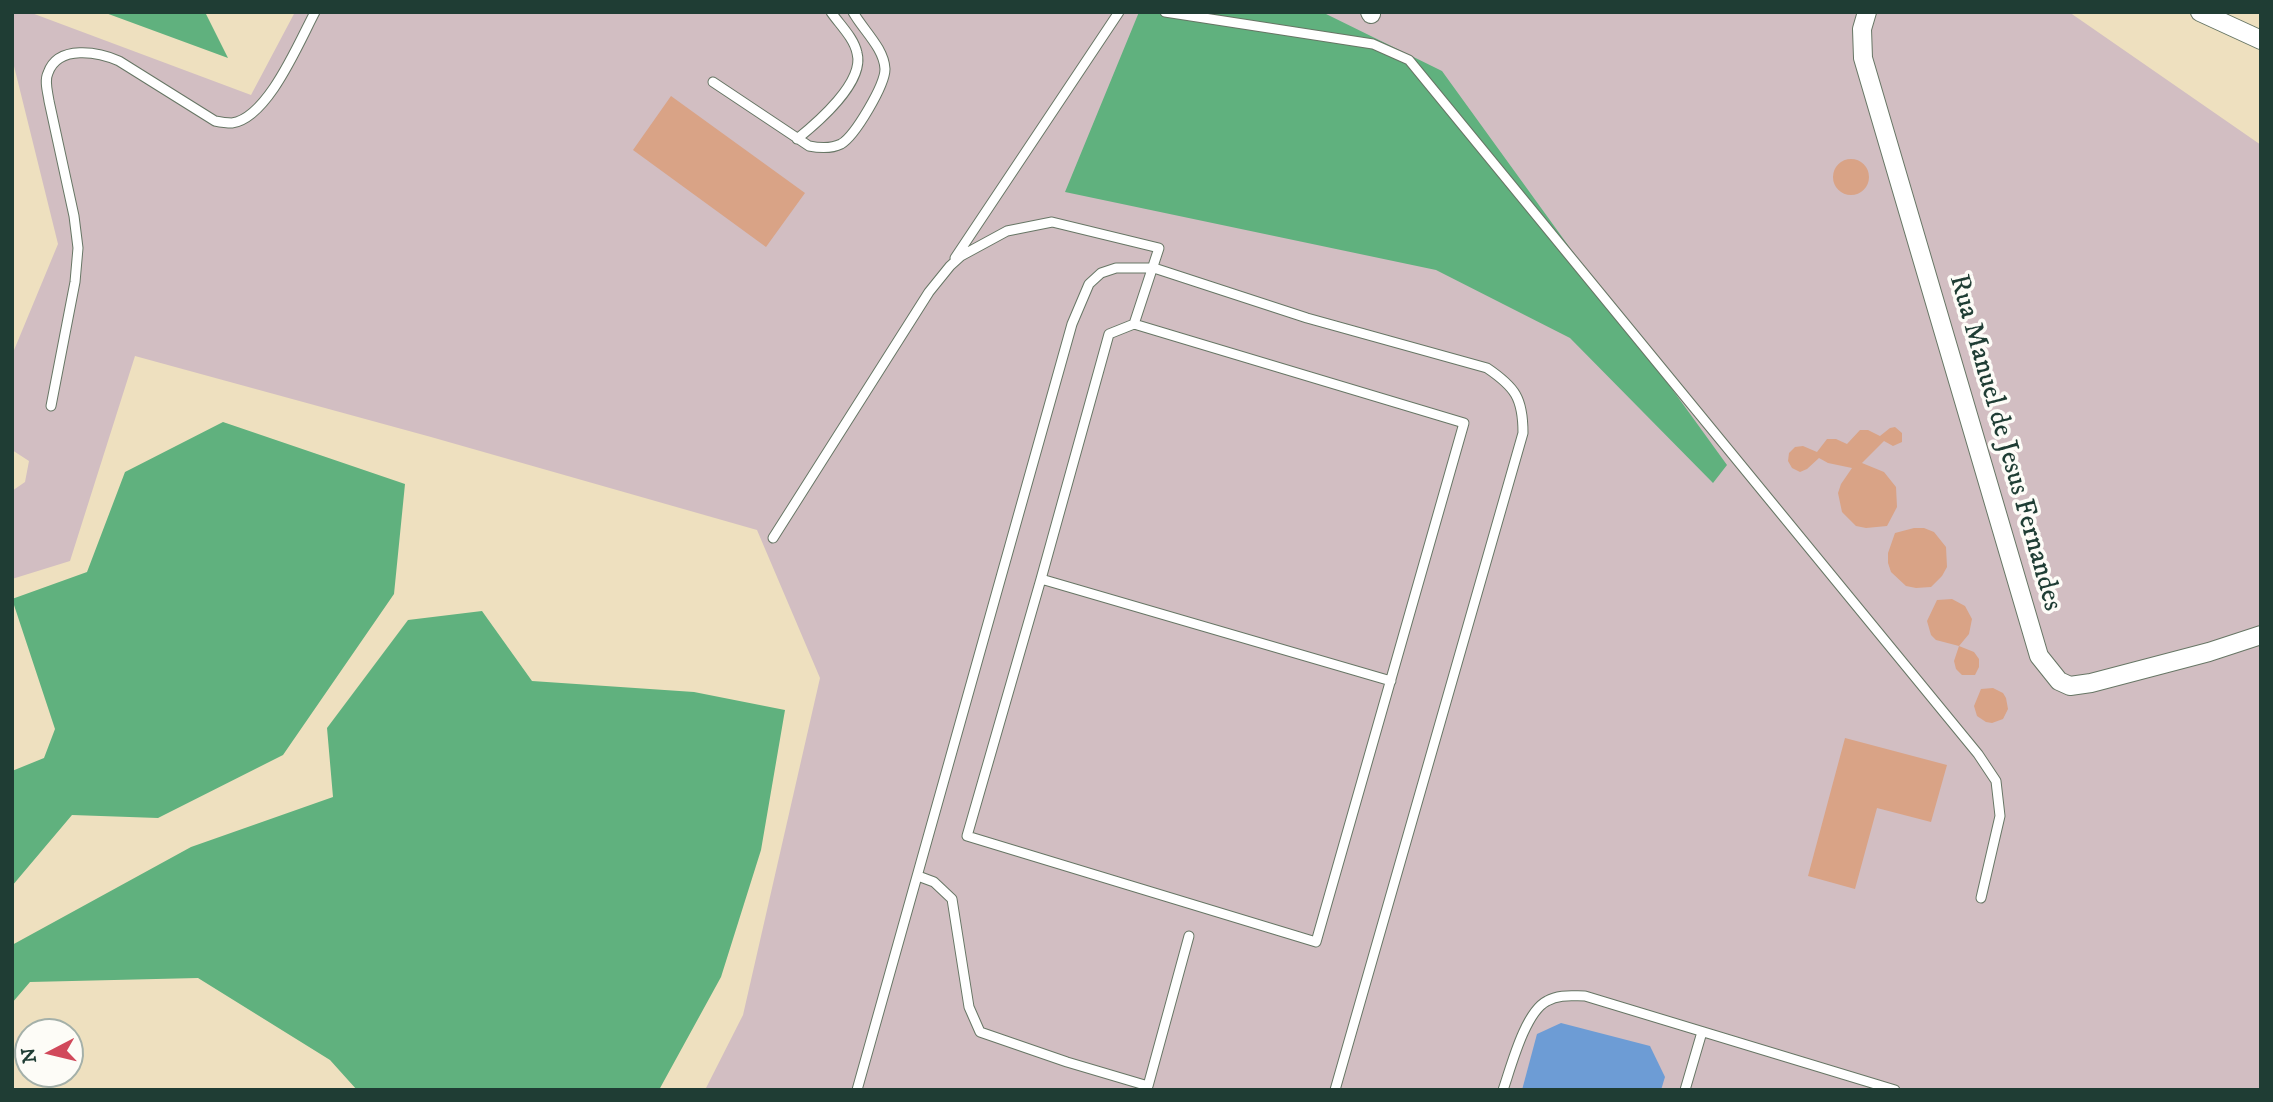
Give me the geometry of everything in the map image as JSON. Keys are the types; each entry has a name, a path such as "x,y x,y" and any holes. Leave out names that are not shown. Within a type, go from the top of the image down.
{"street":[{"name":"Rua Manuel de Jesus Fernandes","path":"1867,12 1862,29 1863,58 2039,656 2059,681 2070,686 2209,652 2261,635"},
{"path":"2200,12 2261,40"}],"lane":[{"path":"51,406 75,282 78,248 74,216 49,102 48,71 56,62 70,54 102,54 119,61 215,121 231,123 246,117 260,106 315,12"},
{"path":"797,139 824,116 856,72 857,51 831,12"},
{"path":"713,82 809,146 820,148 841,144 850,136 881,87 885,69 882,57 853,12"},
{"path":"773,538 929,292 950,266 1119,12"},
{"path":"1165,12 1373,44 1409,60 1978,754 1996,781 2000,816 1981,898"},
{"path":"950,266 961,256 1007,231 1052,222 1159,248 1134,324"},
{"path":"857,1090 1072,324 1089,284 1101,273 1116,268 1154,268 1307,318 1487,368 1506,381 1518,396 1523,412 1523,433 1335,1090"},
{"path":"1134,324 1464,423 1316,942 967,836 1109,334 1134,324"},
{"path":"1041,579 1391,681"},
{"path":"918,876 934,882 952,899 970,1007 980,1032 1148,1086 1189,936"},
{"path":"1503,1090 1534,1012 1545,1001 1562,996 1585,996 1895,1090"},
{"path":"1685,1090 1702,1032"}],"shaded area":[{"path":"12,12 29,12 251,95 295,12 2069,12 2261,145 2261,1090 705,1090 743,1015 820,678 757,530 135,356 70,561 12,579 12,491 25,482 29,461 12,450 12,355 58,244 12,58"}],"green space":[{"path":"103,12 205,12 228,58"},
{"path":"1139,12 1322,12 1442,71 1727,465 1713,483 1570,338 1436,270 1065,192"},
{"path":"223,422 405,484 394,594 283,755 158,818 72,815 12,886 12,771 44,758 55,729 12,599 87,572 125,472"},
{"path":"482,611 532,681 694,692 785,710 761,850 721,977 659,1090 357,1090 330,1060 198,978 30,982 12,1003 12,945 191,847 333,797 327,728 408,620"}],"water":[{"path":"1561,1023 1650,1046 1665,1077 1661,1090 1522,1090 1537,1034"}],"building":[{"path":"671,96 805,193 766,247 633,150"},
{"path":"1851,159 1864,164 1869,177 1864,190 1851,195 1838,190 1833,177 1838,164"},
{"path":"1895,427 1902,433 1902,442 1893,446 1884,441 1862,463 1884,472 1896,487 1897,507 1887,526 1856,526 1842,512 1838,493 1852,468 1828,463 1819,458 1800,472 1792,468 1788,461 1789,453 1795,447 1803,446 1817,452 1827,439 1836,439 1847,444 1860,430 1868,430 1880,436"},
{"path":"1914,528 1934,532 1946,547 1947,567 1931,587 1906,586 1891,572 1888,563 1888,553 1895,533"},
{"path":"1952,599 1965,606 1972,619 1969,634 1959,646 1936,640 1931,635 1927,621 1937,600"},
{"path":"1959,646 1974,652 1979,659 1975,675 1962,675 1956,669 1954,661"},
{"path":"1993,688 2003,693 2008,709 2003,719 1992,723 1977,716 1974,706 1981,689"},
{"path":"1845,738 1947,765 1931,822 1877,808 1855,889 1808,876"}]}
